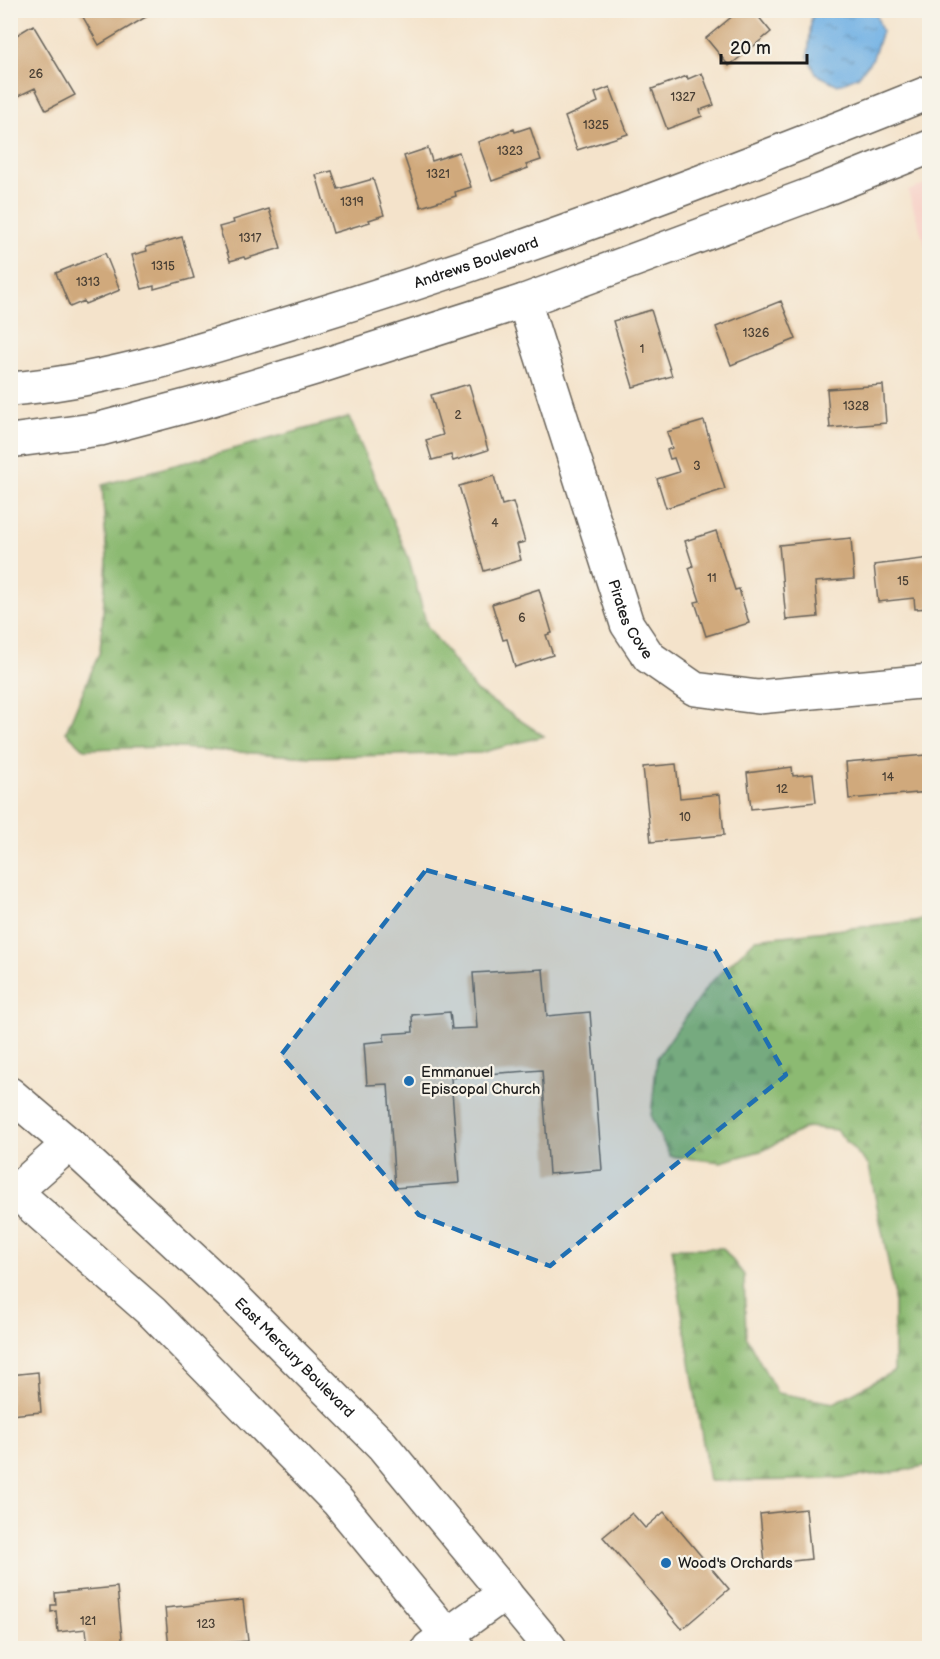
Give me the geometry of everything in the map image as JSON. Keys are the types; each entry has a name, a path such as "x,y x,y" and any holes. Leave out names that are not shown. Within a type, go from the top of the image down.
{"street":[{"name":"Andrews Boulevard","path":"10,389 85,379 172,359 339,308 642,204 930,92"},
{"path":"10,441 100,429 209,400 524,302 820,191 930,147"},
{"name":"Pirates Cove","path":"524,302 627,624 649,657 695,689 758,697 930,681"},
{"name":"East Mercury Boulevard","path":"10,1094 69,1144 233,1296 382,1445 550,1648"},
{"path":"69,1144 12,1192 153,1313 330,1494 445,1644 505,1593"}],"highlighted area":[{"path":"426,870 715,951 786,1075 550,1266 419,1215 281,1055"}],"shaded area":[{"path":"929,182 929,258 908,191"}],"green space":[{"path":"349,417 409,559 427,626 476,691 544,736 480,753 310,757 166,747 84,749 66,732 100,651 107,560 102,485"},
{"path":"929,917 929,1465 875,1475 792,1480 709,1481 672,1248 723,1248 744,1275 746,1336 777,1393 834,1403 894,1371 894,1291 869,1166 836,1130 807,1127 764,1150 721,1162 670,1156 651,1117 657,1058 709,984 756,939 914,921"}],"water":[{"path":"812,10 875,11 882,31 873,58 859,76 838,85 816,74 808,56"}],"building":[{"path":"79,10 149,10 151,14 99,45"},
{"path":"740,10 753,10 771,32 729,66 706,38"},
{"path":"33,25 75,95 46,110 35,88 10,100 10,39"},
{"path":"702,73 714,105 700,110 702,116 667,129 652,89"},
{"path":"610,87 628,134 577,150 565,117 598,102 595,93"},
{"path":"530,127 541,160 526,165 528,168 492,181 478,142 514,129 515,132"},
{"path":"428,148 432,161 459,152 471,187 455,192 456,196 421,207 404,156"},
{"path":"332,171 338,189 373,179 384,215 369,220 370,222 333,233 316,175"},
{"path":"269,209 281,248 230,261 219,227 234,223 233,220"},
{"path":"182,237 194,278 154,289 154,286 142,289 132,255 147,251 146,247"},
{"path":"105,253 120,290 85,304 84,301 70,307 56,273"},
{"path":"781,301 796,339 731,365 716,327"},
{"path":"651,310 672,376 633,387 613,321"},
{"path":"469,384 488,450 453,461 451,455 432,460 426,440 443,435 431,395"},
{"path":"883,385 886,423 830,428 827,389"},
{"path":"704,421 725,489 666,508 657,479 679,472 674,458 670,459 667,450 672,448 667,432"},
{"path":"494,476 502,505 513,502 525,542 517,544 521,560 484,571 459,486"},
{"path":"716,531 735,590 739,589 749,623 706,636 695,602 700,601 689,568 693,566 685,541"},
{"path":"851,538 854,579 815,582 818,617 786,620 779,545"},
{"path":"930,558 930,608 915,609 914,598 878,602 874,565"},
{"path":"539,589 552,633 546,635 553,655 515,667 507,639 503,640 492,604"},
{"path":"926,755 929,792 849,799 846,762"},
{"path":"676,764 680,798 720,794 724,835 651,842 643,767"},
{"path":"792,767 793,776 813,774 816,802 751,809 747,773"},
{"name":"Emmanuel Episcopal Church","path":"543,969 547,1016 590,1012 602,1170 549,1174 542,1070 472,1075 451,1078 459,1183 395,1188 388,1084 367,1085 364,1043 384,1041 384,1034 413,1032 412,1015 450,1012 452,1029 477,1028 473,973"},
{"path":"38,1372 41,1412 10,1415 10,1375"},
{"path":"806,1509 811,1559 765,1564 760,1514"},
{"name":"Wood's Orchards","path":"664,1512 729,1589 682,1629 603,1537 632,1513 645,1528"},
{"path":"117,1587 123,1648 88,1648 86,1629 58,1632 56,1611 51,1612 51,1605 56,1605 55,1593"},
{"path":"243,1600 248,1641 169,1648 165,1608"}],"place":[{"name":"Emmanuel Episcopal Church","path":"409,1081"},
{"name":"Wood's Orchards","path":"666,1563"}]}
